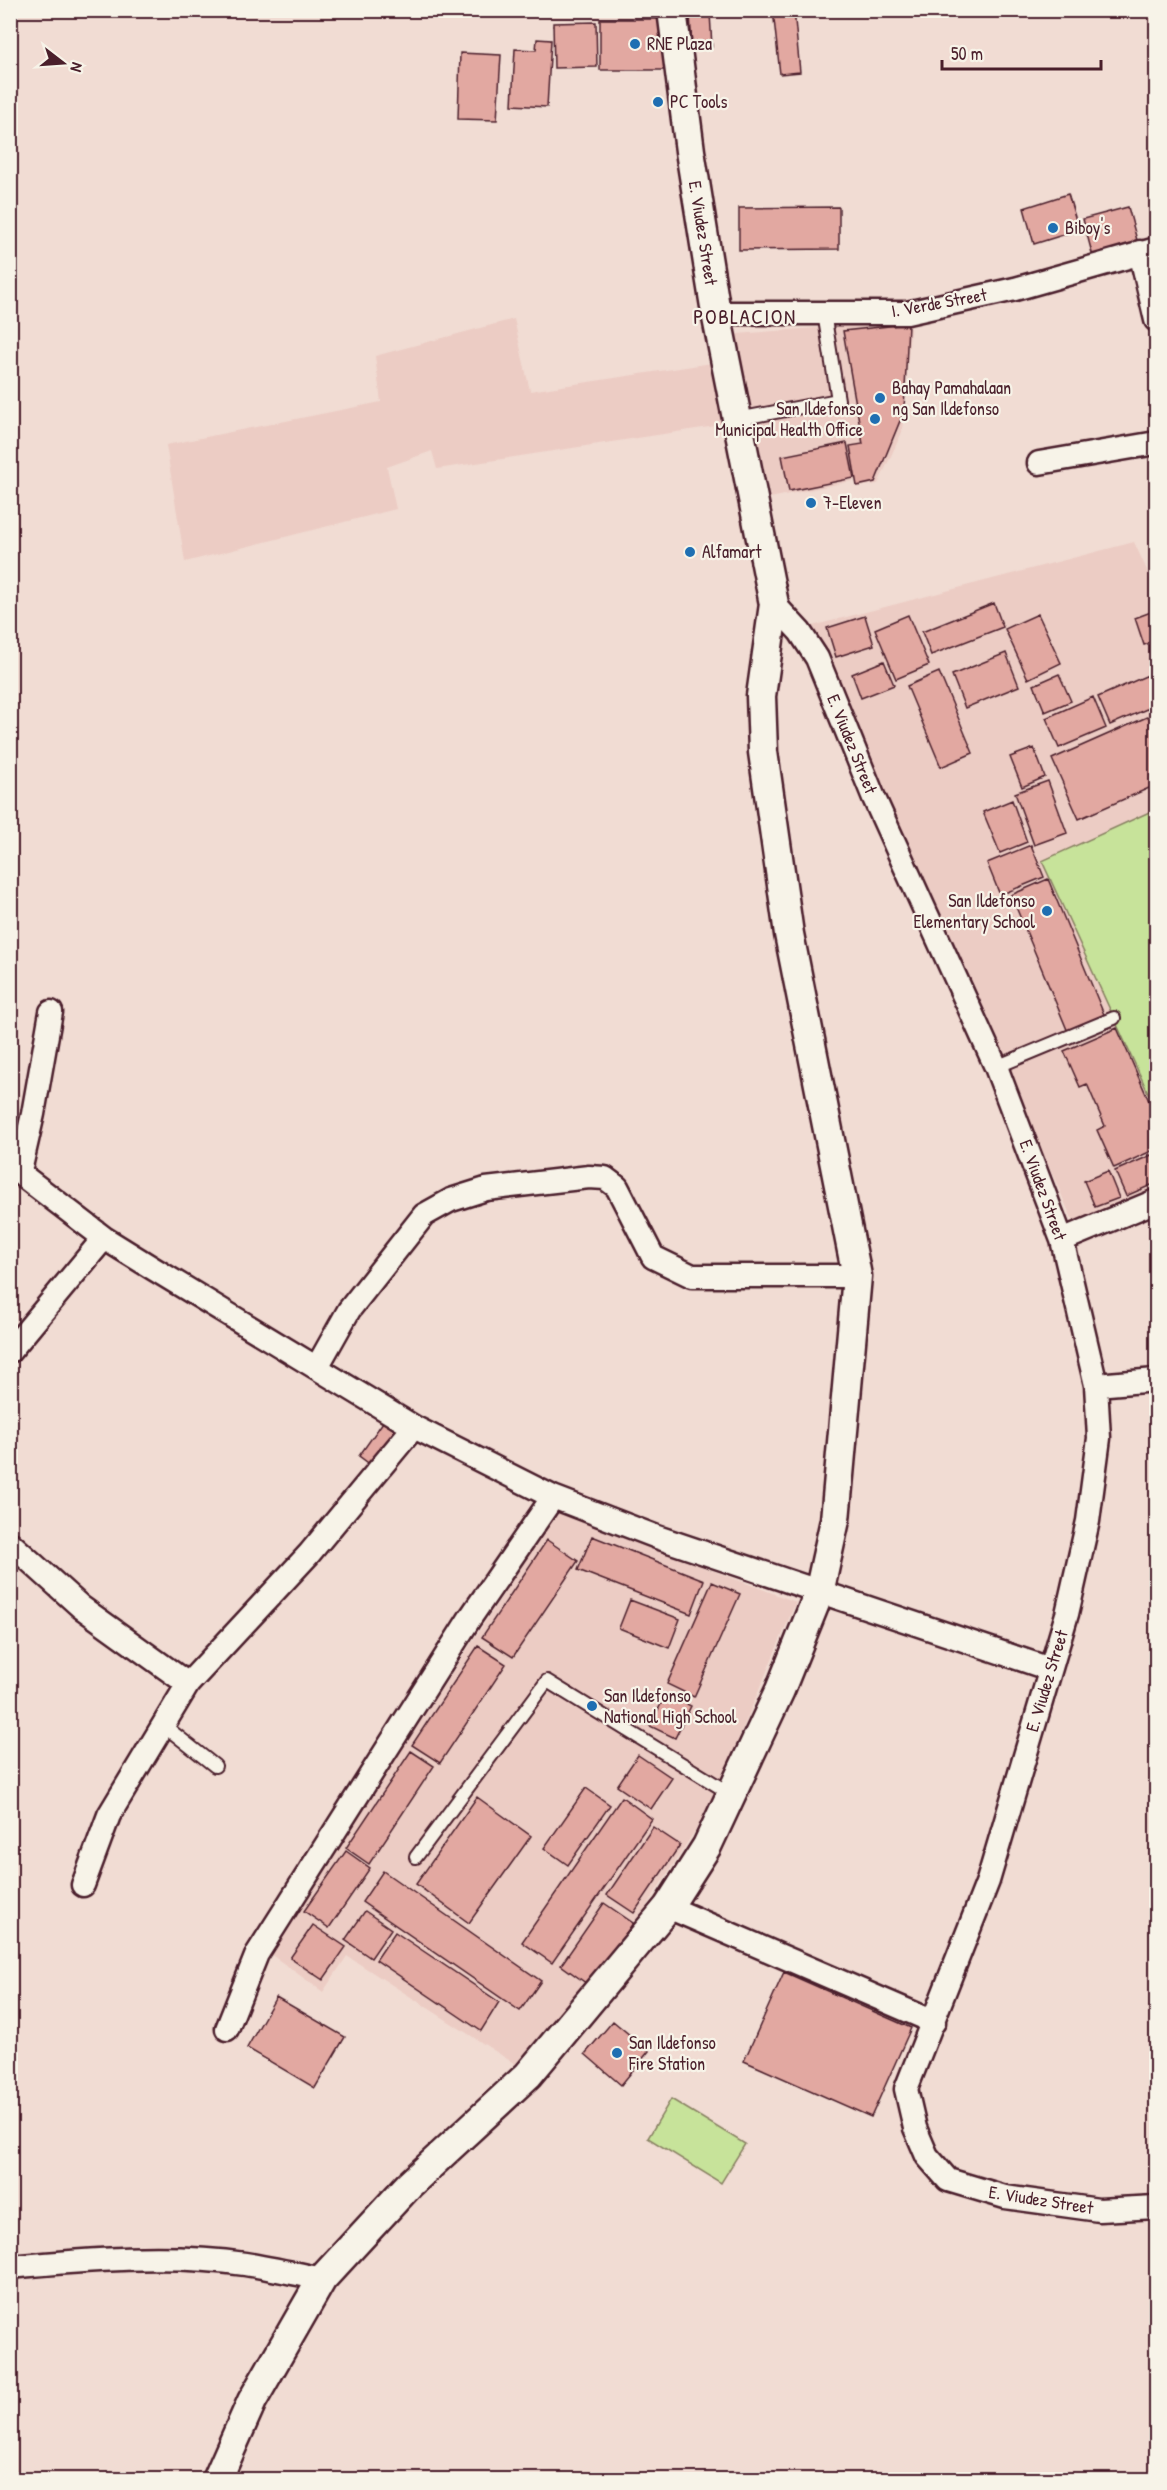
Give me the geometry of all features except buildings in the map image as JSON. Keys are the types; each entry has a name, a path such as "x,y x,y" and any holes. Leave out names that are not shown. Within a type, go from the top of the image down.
{"street":[{"name":"E. Viudez Street","path":"672,10 690,151 716,313 774,604 800,632 817,658 874,798 996,1067 1062,1240 1096,1385 1099,1438 1088,1521 1067,1614 988,1881 906,2089 915,2128 927,2156 948,2180 1005,2197 1099,2210 1156,2207"},
{"name":"I. Verde Street","path":"716,313 906,313 1015,289 1148,250"},
{"path":"1148,250 1156,320"},
{"path":"1040,463 1156,443"},
{"path":"217,2480 252,2401 322,2279 409,2185 528,2075 668,1907 706,1846 732,1795 780,1690 819,1593 835,1520 857,1276 789,934 763,752 761,696 774,604"},
{"path":"51,1012 33,1114 15,1169 104,1238 414,1428 553,1497 657,1538 1050,1669"},
{"path":"316,1367 349,1310 424,1215 451,1200 486,1189 589,1177 605,1178 616,1187 653,1257 692,1276 857,1276"},
{"path":"1062,1240 1156,1201"},
{"path":"10,1351 104,1238"},
{"path":"1096,1385 1156,1380"},
{"path":"83,1885 109,1815 188,1684 309,1554 414,1428"},
{"path":"227,2029 257,1954 470,1618 553,1497"},
{"path":"10,1543 81,1607 188,1684"},
{"path":"668,1907 934,2022"},
{"path":"10,2267 102,2259 195,2261 244,2264 322,2279"}],"lane":[{"path":"736,419 838,400 824,314"},
{"path":"996,1067 1114,1018"},
{"path":"416,1857 547,1681 732,1795"},
{"path":"162,1724 215,1766"}],"shaded area":[{"path":"514,319 530,391 712,363 722,425 437,469 432,451 387,467 396,509 185,562 166,445 381,402 375,356"},
{"path":"911,321 902,432 878,484 858,487 857,480 770,498 736,334"},
{"name":"San Ildefonso Elementary School","path":"1134,542 1156,590 1156,1195 1076,1228 812,626"},
{"name":"San Ildefonso National High School","path":"557,1512 796,1602 709,1809 593,1989 515,2064 347,1956 323,1992 269,1953"}],"green space":[{"path":"1156,809 1156,1110 1042,861"},
{"path":"671,2099 745,2144 721,2183 648,2138"}],"place":[{"name":"RNE Plaza","path":"635,44"},
{"name":"PC Tools","path":"658,102"},
{"name":"Biboy's","path":"1053,228"},
{"name":"Bahay Pamahalaan ng San Ildefonso","path":"880,398"},
{"name":"San Ildefonso Municipal Health Office","path":"875,419"},
{"name":"7-Eleven","path":"811,503"},
{"name":"Alfamart","path":"690,552"},
{"name":"San Ildefonso Elementary School","path":"1047,911"},
{"name":"San Ildefonso National High School","path":"592,1706"},
{"name":"San Ildefonso Fire Station","path":"617,2053"}],"district":[{"name":"POBLACION","path":"745,317"}]}
